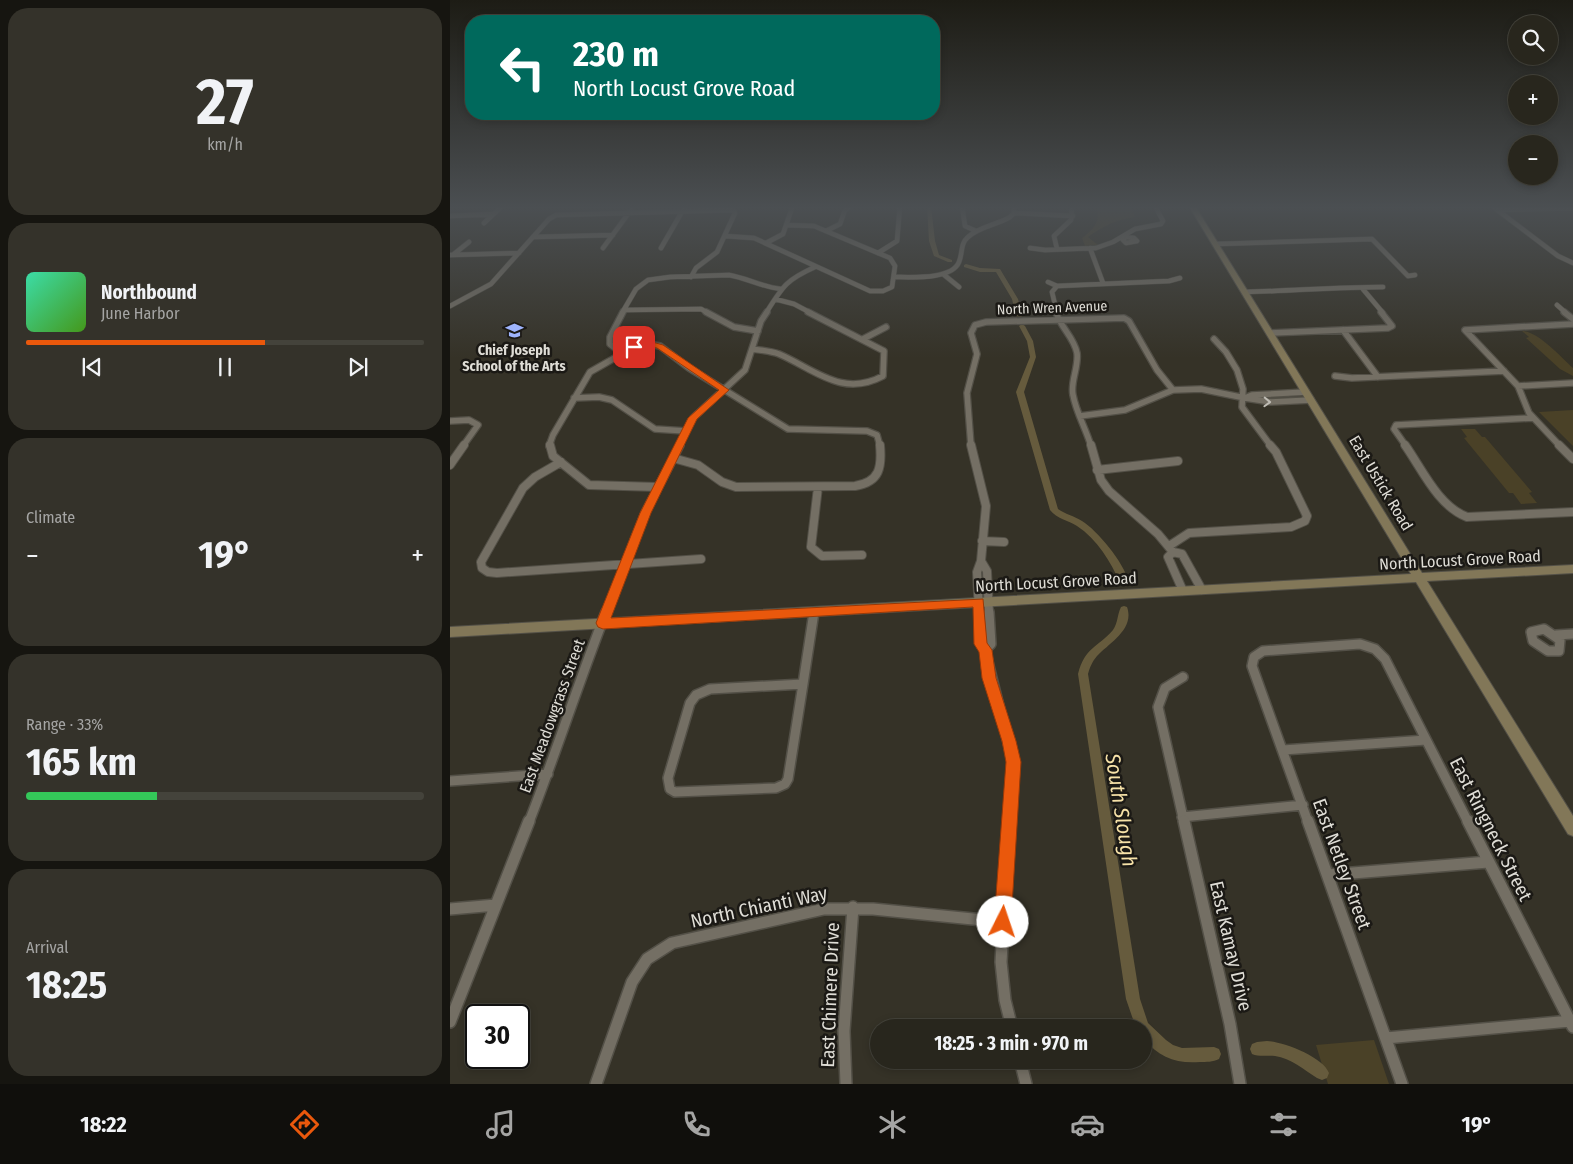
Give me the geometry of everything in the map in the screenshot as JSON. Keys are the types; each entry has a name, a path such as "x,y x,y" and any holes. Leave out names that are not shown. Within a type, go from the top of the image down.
{"main road":[{"name":"East Ustick Road","path":"1224,257 1573,829"},
{"name":"North Locust Grove Road","path":"450,632 1573,570"}],"street":[{"path":"450,306 487,287 516,257"},
{"path":"691,277 696,268 711,257"},
{"path":"795,257 870,291 888,289 893,284 892,260 885,257"},
{"path":"894,277 943,274 957,266 959,257"},
{"path":"1093,257 1103,282"},
{"path":"1389,257 1408,276 1415,275"},
{"name":"East Meadowgrass Street","path":"450,1022 548,774 578,683 645,513 696,413 745,370 761,320 781,289 789,280 815,266"},
{"path":"943,274 959,287"},
{"path":"622,353 609,341 625,310 642,283 647,280 735,276 763,287 781,289"},
{"path":"1048,282 1057,286 1103,282 1168,281 1180,278"},
{"path":"1057,286 1052,292 1058,319 1072,339 1077,351 1078,365 1072,393 1097,470 1109,491 1171,549 1182,554 1202,590"},
{"path":"1245,292 1293,291 1321,287 1383,287"},
{"path":"1270,333 1392,326 1392,323 1362,288"},
{"path":"752,349 777,353 832,382 870,383 878,380 884,372 884,351 794,304 775,299"},
{"path":"1557,305 1573,319"},
{"path":"625,310 701,308 734,327 758,331"},
{"name":"North Wren Avenue","path":"982,542 986,506 971,448 967,392 977,359 971,333 976,325 986,322 1115,317 1129,321 1157,370 1173,390"},
{"path":"1573,324 1466,329 1467,334 1518,386 1527,409 1533,418 1573,459"},
{"path":"863,339 886,326"},
{"path":"1343,330 1378,377"},
{"path":"1183,591 1168,556 1171,549 1189,533 1291,527 1305,522 1307,516 1279,457 1244,412 1242,407 1245,398 1242,379 1223,347 1214,339"},
{"path":"658,487 596,486 583,482 550,452 549,442 590,372 599,364 642,345 655,344 724,390 788,429 867,431 875,434 880,442 878,472 872,481 855,486 736,486 722,482 698,465 672,458"},
{"path":"1336,376 1378,377 1504,371"},
{"path":"1518,386 1573,383"},
{"path":"1080,416 1125,410 1173,390 1201,389 1271,402 1311,400"},
{"path":"1245,398 1252,395 1306,392"},
{"path":"574,398 599,397 612,400 655,429 686,431"},
{"path":"1533,418 1400,424 1394,427 1395,432 1440,497 1456,513 1467,517 1573,512"},
{"path":"450,420 469,420 478,425 450,465"},
{"path":"1097,470 1178,461"},
{"path":"561,462 535,476 523,488 481,562 482,568 488,572 624,566 701,559"},
{"path":"818,487 811,547 822,556 862,555"},
{"path":"1004,542 982,542 981,561 987,572 984,602 991,644 986,650 989,678 1009,741 1013,762 1003,922 1002,980 1010,1019"},
{"path":"803,684 708,689 696,695 688,707 668,778 670,790 675,792 776,788 786,784 788,779 803,684 814,612"},
{"path":"1556,635 1573,634"},
{"name":"East Netley Street","path":"1375,649 1360,644 1263,650 1254,657 1252,666 1402,1084"},
{"name":"East Ringneck Street","path":"1375,649 1385,660 1572,1024"},
{"name":"East Kamay Drive","path":"1183,676 1165,688 1158,707 1230,1024 1240,1084"},
{"path":"1283,750 1426,740"},
{"path":"450,781 548,774"},
{"path":"1182,817 1303,805"},
{"path":"1328,875 1488,862"},
{"path":"450,909 496,905"},
{"name":"North Chianti Way","path":"596,1084 632,982 647,959 672,943 802,912 853,907 1003,922"},
{"name":"East Chimere Drive","path":"846,1084 844,1031 853,907"},
{"path":"1386,1038 1572,1024"},
{"path":"1022,1069 1026,1084"}],"shaded area":[{"path":"1522,331 1535,335 1549,345 1573,368 1573,376 1560,369 1526,338 1529,337"},
{"path":"1573,410 1573,446 1539,412"},
{"path":"1461,429 1475,429 1482,437 1485,437 1532,492 1529,493 1537,503 1521,504 1513,493 1509,493 1464,438 1467,437"},
{"path":"1374,1040 1389,1084 1328,1084 1316,1045"}],"waterway":[{"name":"South Slough","path":"939,257 950,261"},
{"name":"South Slough","path":"966,266 980,270 998,270 1015,299 1019,316"},
{"name":"South Slough","path":"1022,326 1030,341 1033,357 1020,392 1054,510 1060,515 1079,523 1094,535 1109,554 1123,580"},
{"name":"South Slough","path":"1124,610 1120,627 1111,638 1094,652 1087,662 1083,674 1133,999 1140,1019"},
{"name":"South Slough","path":"1152,1037 1161,1046 1174,1054 1191,1056 1214,1054"},
{"name":"South Slough","path":"1257,1049 1267,1048 1284,1051 1299,1057 1322,1073"}],"place":[{"name":"Chief Joseph School of the Arts","path":"514,330"}],"route":[{"path":"634,347 649,344 660,346 724,390 696,413 693,418 645,513 603,623 979,602 981,644 986,650 989,678 1009,741 1013,762 1014,784 1003,922"}]}
